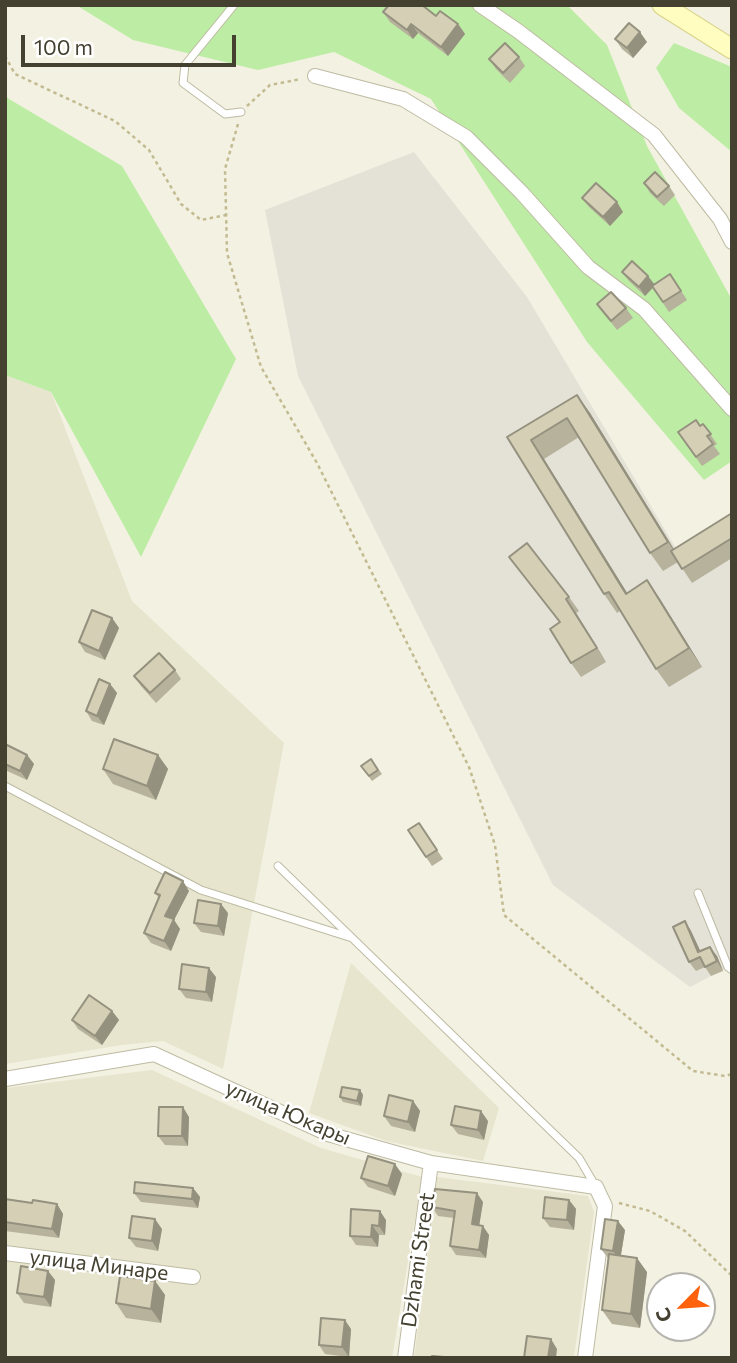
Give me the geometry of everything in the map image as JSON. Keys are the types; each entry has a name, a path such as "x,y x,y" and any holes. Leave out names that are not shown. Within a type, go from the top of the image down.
{"street":[{"path":"480,5 654,135 720,219 732,242"},
{"path":"662,5 732,49"},
{"path":"315,76 403,99 466,137 522,193 588,267 644,309 732,409"},
{"name":"улица Юкары","path":"5,1079 154,1054 328,1134 431,1163 601,1197"},
{"name":"Dzhami Street","path":"405,1358 431,1163"},
{"path":"585,1358 601,1197"},
{"name":"улица Минаре","path":"5,1253 193,1277"}],"lane":[{"path":"234,5 186,65 183,83 225,114 241,112"},
{"path":"5,786 201,890 353,939"},
{"path":"278,866 579,1157 601,1197"},
{"path":"698,893 728,967 732,970"}],"path":[{"path":"5,56 15,74 114,121 149,150 181,204 201,220 226,215"},
{"path":"315,76 270,85 241,112 225,169 227,253 261,367 317,463 469,767 495,845 504,915 693,1071 725,1076 732,1074"},
{"path":"601,1197 650,1211 685,1231 732,1276"}],"shaded area":[{"path":"414,152 527,297 684,562 732,533 732,965 690,987 553,885 298,376 265,210"},
{"path":"5,375 51,392 132,601 284,743 223,1069 163,1041 5,1064"},
{"path":"351,963 499,1108 483,1161 386,1141 309,1113"},
{"path":"152,1070 321,1148 422,1177 392,1358 5,1358 5,1088"},
{"path":"437,1177 588,1196 594,1212 574,1358 414,1358"}],"green space":[{"path":"76,5 567,5 607,45 647,146 732,300 732,461 704,480 587,342 431,99 334,52 258,70 133,40"},
{"path":"674,43 732,67 732,152 679,108 656,68"},
{"path":"5,95 122,166 236,359 141,557 51,392 5,375"}],"building":[{"path":"389,5 422,5 436,16 440,11 458,24 441,47 411,24 407,30 383,12"},
{"path":"629,23 640,32 627,48 615,39"},
{"path":"505,43 519,57 503,73 489,59"},
{"path":"655,172 669,186 657,197 644,183"},
{"path":"596,183 617,202 603,217 582,198"},
{"path":"632,261 648,276 639,287 622,272"},
{"path":"670,274 681,291 663,302 652,286"},
{"path":"611,292 626,308 611,321 597,304"},
{"path":"577,395 668,542 650,553 567,418 531,440 626,594 647,580 689,648 656,669 609,592 604,594 507,437"},
{"path":"696,420 711,434 707,436 713,444 696,457 678,432"},
{"path":"732,513 732,538 682,569 671,551"},
{"path":"527,543 569,597 566,599 597,648 571,663 550,629 560,622 509,557"},
{"path":"92,610 112,618 99,651 79,642"},
{"path":"159,653 175,670 150,693 134,676"},
{"path":"99,679 110,684 97,716 86,711"},
{"path":"114,739 158,755 147,786 103,769"},
{"path":"5,744 27,755 20,771 5,764"},
{"path":"371,759 378,770 369,776 361,766"},
{"path":"419,823 437,850 426,857 408,830"},
{"path":"165,872 183,881 165,916 174,919 164,941 144,933 160,895 155,893"},
{"path":"198,900 221,904 218,926 194,923"},
{"path":"685,921 698,952 710,947 717,961 705,967 700,957 689,962 673,927"},
{"path":"182,964 209,968 206,992 179,989"},
{"path":"89,995 112,1011 95,1036 72,1020"},
{"path":"342,1087 360,1090 357,1101 340,1097"},
{"path":"389,1095 413,1101 408,1122 384,1116"},
{"path":"455,1106 481,1111 478,1130 451,1125"},
{"path":"159,1107 183,1107 182,1136 158,1136"},
{"path":"368,1156 395,1164 388,1186 361,1178"},
{"path":"135,1182 193,1188 192,1199 134,1193"},
{"path":"435,1189 477,1193 472,1224 483,1226 479,1250 450,1246 455,1211 432,1207"},
{"path":"545,1197 569,1200 567,1220 543,1218"},
{"path":"5,1199 57,1204 52,1229 5,1222"},
{"path":"351,1209 380,1211 379,1226 372,1225 371,1237 350,1236"},
{"path":"132,1216 155,1219 152,1241 129,1238"},
{"path":"605,1219 618,1221 613,1251 601,1249"},
{"path":"609,1254 637,1258 631,1314 602,1310"},
{"path":"21,1266 48,1271 44,1297 17,1293"},
{"path":"120,1276 155,1281 151,1309 116,1303"},
{"path":"321,1318 345,1320 342,1347 319,1345"},
{"path":"527,1336 551,1339 548,1358 524,1358"}]}
